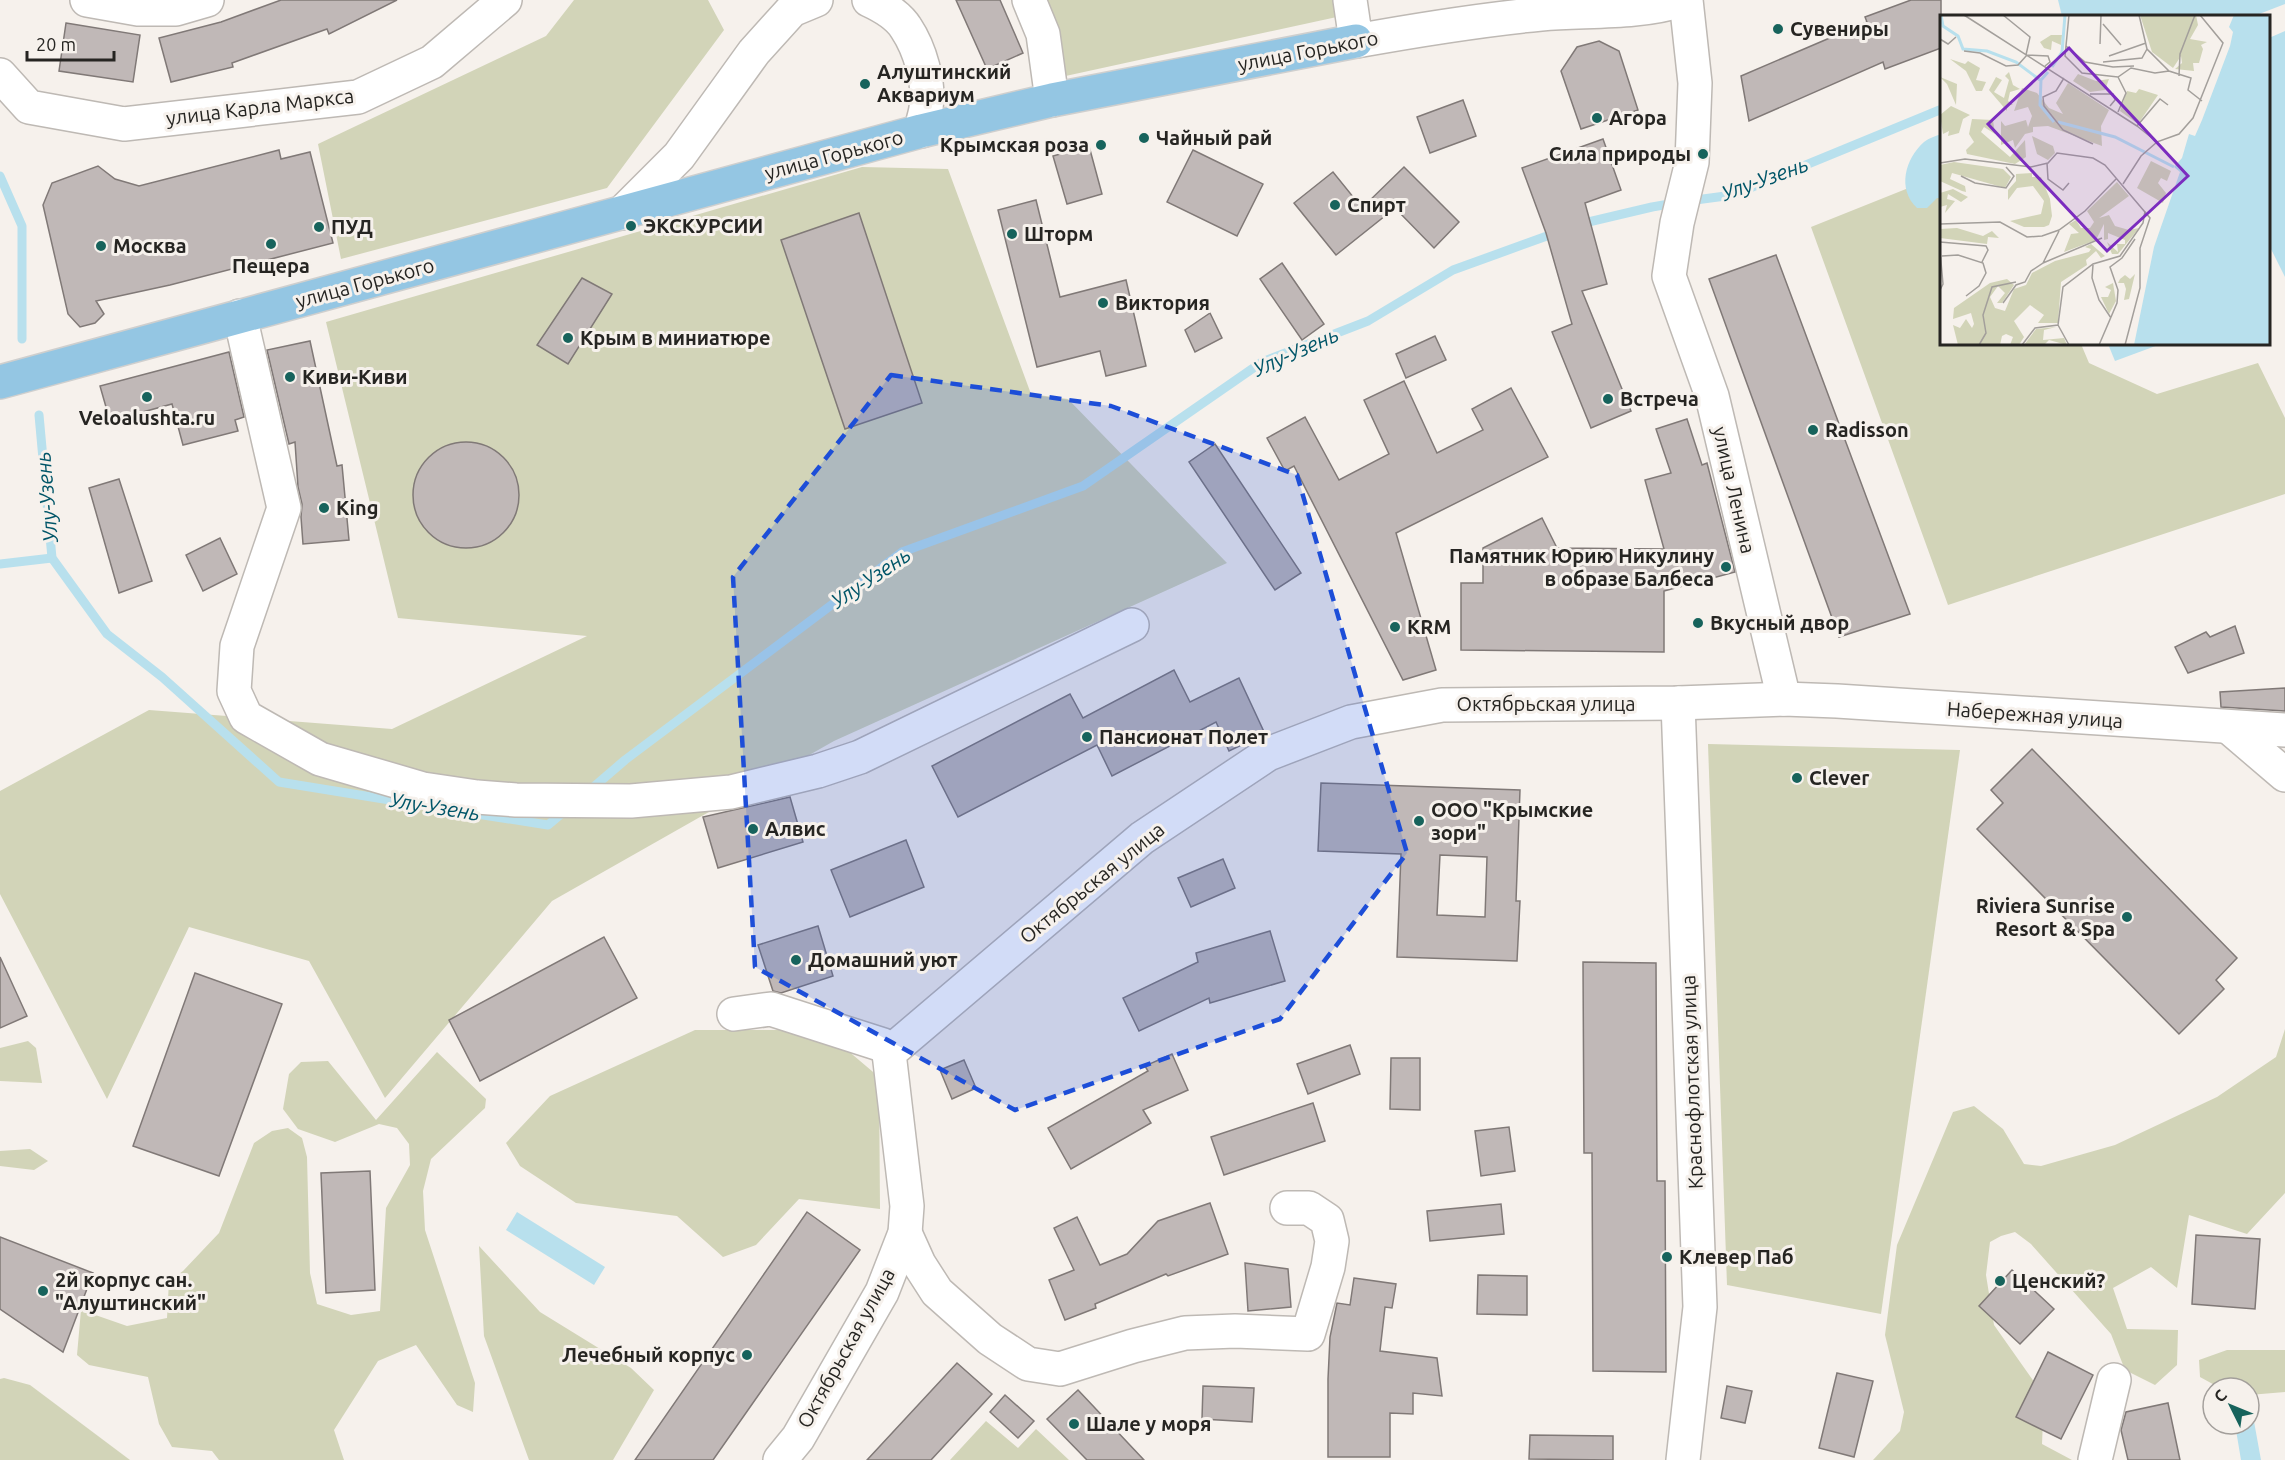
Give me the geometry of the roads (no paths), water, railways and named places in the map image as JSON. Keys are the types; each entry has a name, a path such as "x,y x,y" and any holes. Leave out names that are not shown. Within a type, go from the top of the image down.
{"main road":[{"name":"улица Горького","path":"0,382 921,131 1052,100 1356,41"}],"street":[{"path":"87,0 138,9 176,9 207,0"},
{"name":"улица Карла Маркса","path":"0,75 29,107 124,124 358,97 432,62 505,0"},
{"path":"622,213 679,156 761,44 792,10 816,0"},
{"path":"869,0 886,9 906,27 916,49 926,81 926,107 921,131"},
{"path":"1029,0 1043,34 1052,100"},
{"path":"1350,0 1356,41"},
{"name":"улица Горького","path":"1356,41 1420,29 1540,14 1659,7 1684,0"},
{"name":"улица Ленина","path":"1684,0 1695,83 1692,162 1677,223 1669,276 1712,396 1784,699"},
{"path":"240,316 284,508 237,645 234,691 246,717 320,759 423,789 477,797 516,800 631,801 730,792 819,771 860,757 1132,625"},
{"name":"Октябрьская улица","path":"780,1460 798,1438 882,1293 905,1233 907,1206 890,1053 1142,838 1268,754 1351,722 1443,705 1678,703 1784,699"},
{"name":"Набережная улица","path":"1784,699 2285,730"},
{"name":"Краснофлотская улица","path":"1678,703 1700,1307 1683,1460"},
{"path":"2230,728 2285,775"},
{"path":"734,1014 771,1009 883,1045 890,1053"},
{"path":"905,1233 919,1264 937,1292 990,1340 1028,1364 1060,1370 1133,1346 1185,1334 1235,1331 1308,1334 1328,1267 1332,1241 1327,1220 1309,1208 1287,1208"},
{"path":"2095,1460 2114,1380"}],"water":[{"path":"2058,0 2285,0 2285,277 2270,247 2270,15 2062,15"},
{"path":"1940,134 1940,198 1937,198 1927,208 1917,208 1907,192 1906,174 1917,149 1930,138"},
{"path":"2108,345 2158,345 2115,361"},
{"path":"517,1212 605,1267 594,1285 506,1230"},
{"path":"2237,1436 2257,1436 2261,1460 2241,1460"}],"waterway":[{"name":"Улу-Узень","path":"1688,201 1733,195 1940,110"},
{"name":"Улу-Узень","path":"0,176 22,226 22,339"},
{"name":"Улу-Узень","path":"1580,224 1675,203"},
{"name":"Улу-Узень","path":"589,791 625,760 902,552 1083,486 1262,362 1368,321 1453,270 1558,232"},
{"name":"Улу-Узень","path":"39,415 52,558 107,634 162,677 279,782 427,806"},
{"path":"0,564 52,558"},
{"name":"Улу-Узень","path":"464,812 548,825 567,809"}],"place":[{"name":"Сувениры","path":"1778,29"},
{"name":"Алуштинский Аквариум","path":"865,84"},
{"name":"Агора","path":"1597,118"},
{"name":"Чайный рай","path":"1144,138"},
{"name":"Крымская роза","path":"1101,145"},
{"name":"Сила природы","path":"1703,154"},
{"name":"Спирт","path":"1335,205"},
{"name":"ЭКСКУРСИИ","path":"631,226"},
{"name":"ПУД","path":"319,227"},
{"name":"Шторм","path":"1012,234"},
{"name":"Пещера","path":"271,244"},
{"name":"Москва","path":"101,246"},
{"name":"Виктория","path":"1103,303"},
{"name":"Крым в миниатюре","path":"568,338"},
{"name":"Киви-Киви","path":"290,377"},
{"name":"Veloalushta.ru","path":"147,397"},
{"name":"Встреча","path":"1608,399"},
{"name":"Radisson","path":"1813,430"},
{"name":"King","path":"324,508"},
{"name":"Памятник Юрию Никулину в образе Балбеса","path":"1726,567"},
{"name":"Вкусный двор","path":"1698,623"},
{"name":"KRM","path":"1395,627"},
{"name":"Пансионат Полет","path":"1087,737"},
{"name":"Clever","path":"1797,778"},
{"name":"ООО \"Крымские зори\"","path":"1419,821"},
{"name":"Алвис","path":"753,829"},
{"name":"Riviera Sunrise Resort & Spa","path":"2127,917"},
{"name":"Домашний уют","path":"796,960"},
{"name":"Клевер Паб","path":"1667,1257"},
{"name":"Ценский?","path":"2000,1281"},
{"name":"2й корпус сан. \"Алуштинский\"","path":"43,1291"},
{"name":"Лечебный корпус","path":"747,1355"},
{"name":"Шале у моря","path":"1074,1424"}]}
